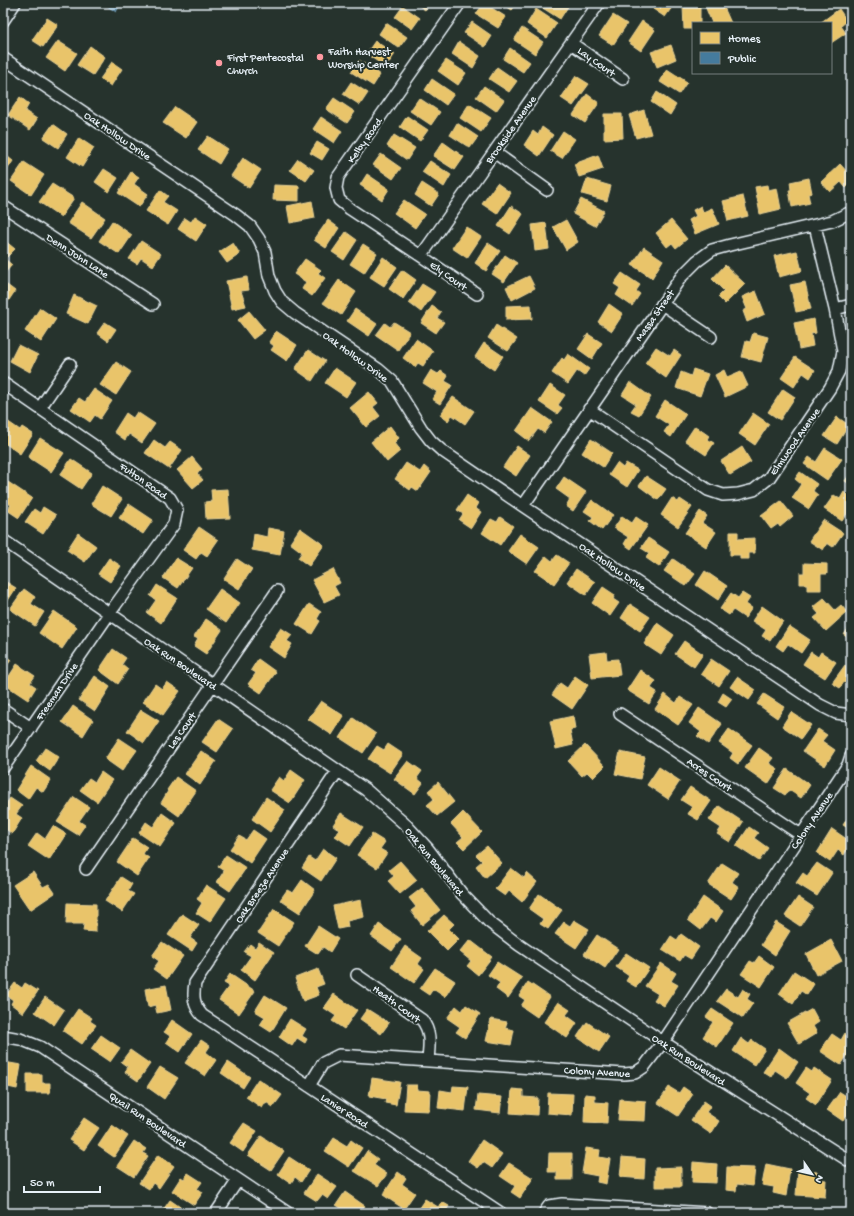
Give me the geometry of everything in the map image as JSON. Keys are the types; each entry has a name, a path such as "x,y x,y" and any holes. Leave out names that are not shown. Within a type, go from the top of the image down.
{"street":[{"path":"3,20 15,3"},
{"name":"Kelby Road","path":"421,256 350,209 339,200 336,188 338,177 460,3"},
{"name":"Brookside Avenue","path":"421,256 599,3"},
{"name":"Lay Court","path":"571,43 623,79"},
{"name":"Oak Hollow Drive","path":"3,58 236,214 250,226 259,239 265,252 269,276 274,290 282,302 295,313 378,369 392,381 421,428 431,441 441,450 820,705 836,713 851,715"},
{"path":"494,152 548,190"},
{"name":"Denn John Lane","path":"3,206 153,304"},
{"name":"Massa Street","path":"523,506 588,409 681,277 697,261 712,250 815,226 832,221 851,212"},
{"name":"Elmwood Avenue","path":"588,409 708,490 723,495 738,494 754,490 768,478 830,388 839,371 842,351 835,309 815,226"},
{"name":"Ely Court","path":"421,256 476,294"},
{"path":"662,304 711,337"},
{"path":"835,309 851,305"},
{"path":"40,408 70,364"},
{"name":"Fulton Road","path":"3,383 170,498 177,510 174,524 109,614"},
{"name":"Oak Run Boulevard","path":"3,540 366,790 407,826 428,849 462,894 489,922 519,946 662,1042 851,1162"},
{"name":"Les Court","path":"86,869 277,591"},
{"name":"Freeman Drive","path":"3,768 109,614"},
{"path":"3,709 31,728"},
{"name":"Acres Court","path":"620,714 801,835"},
{"name":"Colony Avenue","path":"309,1086 324,1063 339,1055 635,1074 644,1067 662,1042 848,765 851,756"},
{"name":"Oak Breeze Avenue","path":"194,1002 193,992 195,983 338,772"},
{"name":"Heath Court","path":"357,975 422,1020 428,1027 428,1061"},
{"name":"Lanier Road","path":"194,1002 197,1009 202,1014 501,1213"},
{"name":"Quail Run Boulevard","path":"3,1036 20,1039 40,1047 288,1213"},
{"path":"216,1213 238,1180"},
{"path":"544,1213 549,1206 562,1204 707,1213"}],"building: Homes":[{"path":"415,3 430,3 425,10"},
{"path":"484,3 506,17 498,28 476,14"},
{"path":"501,3 517,3 512,10"},
{"path":"539,3 567,3 569,5 560,19 538,5"},
{"path":"657,3 675,3 665,17 653,9"},
{"path":"712,3 722,3 731,22 712,22 705,6"},
{"path":"739,3 750,3 746,8"},
{"path":"700,5 700,22 692,22 692,29 684,29 683,6"},
{"path":"403,6 420,18 412,29 395,17"},
{"path":"536,9 557,23 547,38 527,24"},
{"path":"839,9 847,21 841,26 846,33 832,42 832,22 821,22"},
{"path":"613,15 627,24 613,45 599,36"},
{"path":"47,18 58,25 43,47 32,40"},
{"path":"642,21 655,30 641,51 628,42"},
{"path":"472,22 492,36 485,47 464,33"},
{"path":"386,23 407,37 399,48 379,34"},
{"path":"522,28 543,42 535,54 514,40"},
{"path":"58,41 77,53 65,71 46,58"},
{"path":"375,41 395,54 386,67 366,54"},
{"path":"459,42 480,56 473,68 452,54"},
{"path":"671,45 676,59 657,67 651,52"},
{"path":"90,46 105,57 93,75 77,65"},
{"path":"510,48 530,62 523,72 503,59"},
{"path":"359,60 380,75 373,86 351,72"},
{"path":"446,60 466,73 458,85 438,71"},
{"path":"112,62 122,69 111,86 100,79"},
{"path":"497,67 517,81 509,92 489,79"},
{"path":"667,69 687,82 679,94 660,82"},
{"path":"576,76 589,84 573,106 561,98"},
{"path":"432,79 454,94 446,105 425,90"},
{"path":"351,82 368,93 360,105 343,94"},
{"path":"3,86 9,90 3,98"},
{"path":"484,86 504,100 496,111 476,97"},
{"path":"657,92 676,105 670,115 651,102"},
{"path":"587,94 599,103 585,123 573,115"},
{"path":"20,97 29,104 25,111 37,119 30,130 8,115"},
{"path":"334,98 355,112 347,123 326,109"},
{"path":"419,98 440,112 431,125 410,111"},
{"path":"469,104 491,118 481,132 460,118"},
{"path":"175,107 197,122 186,138 163,123"},
{"path":"644,110 651,134 636,138 629,115"},
{"path":"604,114 622,114 623,138 604,139"},
{"path":"407,116 428,130 420,141 400,127"},
{"path":"321,117 342,131 334,143 313,129"},
{"path":"457,123 478,137 470,148 450,135"},
{"path":"53,124 67,134 58,148 43,138"},
{"path":"542,127 553,135 539,156 524,145 533,131 538,135"},
{"path":"563,131 575,139 562,158 550,151"},
{"path":"394,135 415,148 407,160 387,146"},
{"path":"208,136 228,149 219,164 198,150"},
{"path":"79,138 94,148 82,167 67,157"},
{"path":"317,142 329,149 322,160 310,153"},
{"path":"443,142 464,157 455,170 433,156"},
{"path":"3,153 13,161 3,176"},
{"path":"381,154 401,168 393,179 373,165"},
{"path":"598,155 603,169 579,177 574,164"},
{"path":"243,158 261,170 249,188 231,176"},
{"path":"298,159 314,170 306,181 290,170"},
{"path":"430,161 451,175 444,187 422,172"},
{"path":"24,162 44,175 31,195 11,181"},
{"path":"840,164 851,176 851,183 846,188 841,182 830,192 821,182"},
{"path":"104,169 118,178 109,192 95,182"},
{"path":"131,172 139,177 134,184 148,194 139,207 118,193"},
{"path":"367,174 389,189 382,200 360,185"},
{"path":"809,178 812,193 808,194 810,203 792,207 789,190 791,190 790,182"},
{"path":"587,179 611,186 607,201 582,194"},
{"path":"422,183 439,194 431,206 415,195"},
{"path":"497,183 511,193 497,214 482,204"},
{"path":"52,184 74,198 61,217 39,202"},
{"path":"274,185 299,186 299,201 273,200"},
{"path":"767,185 768,190 777,188 781,209 760,214 755,187"},
{"path":"160,190 168,196 163,202 177,211 168,225 146,211"},
{"path":"743,196 748,216 728,221 723,201"},
{"path":"581,199 604,211 595,226 573,214"},
{"path":"404,200 425,214 415,228 394,213"},
{"path":"312,201 315,218 290,223 287,206"},
{"path":"82,202 105,218 91,238 68,223"},
{"path":"511,206 523,214 510,234 498,226"},
{"path":"701,206 703,212 712,208 719,224 695,234 689,220 696,216 693,210"},
{"path":"195,216 207,224 196,241 178,229 185,218 191,222"},
{"path":"328,220 339,228 326,248 314,240"},
{"path":"566,220 578,242 566,250 553,227"},
{"path":"671,220 687,239 676,248 672,243 667,247 656,233"},
{"path":"112,221 132,235 119,254 99,241"},
{"path":"546,223 549,249 535,251 532,225"},
{"path":"466,227 481,237 467,258 452,248"},
{"path":"346,232 357,240 344,260 332,252"},
{"path":"4,240 15,249 5,259 12,265 3,275 3,241"},
{"path":"141,241 161,254 153,266 141,258 137,264 129,259"},
{"path":"233,243 240,254 227,263 219,252"},
{"path":"488,243 500,251 486,271 475,263"},
{"path":"363,244 377,253 364,273 350,264"},
{"path":"644,247 663,260 652,278 632,265"},
{"path":"797,251 802,271 779,277 774,256"},
{"path":"505,255 517,263 504,282 492,274"},
{"path":"383,257 397,267 384,286 370,277"},
{"path":"305,259 321,270 318,273 325,278 312,296 302,289 306,282 294,274"},
{"path":"725,265 745,284 725,304 718,297 724,291 712,279"},
{"path":"402,270 416,280 403,299 389,289"},
{"path":"622,273 640,285 636,291 640,294 632,306 616,295 620,288 614,284"},
{"path":"529,276 535,288 512,300 506,287"},
{"path":"247,277 249,290 241,291 246,306 232,309 226,281"},
{"path":"339,280 356,292 341,315 323,303"},
{"path":"3,282 15,291 3,309"},
{"path":"805,282 811,309 796,312 790,285"},
{"path":"422,284 435,292 421,312 409,303"},
{"path":"756,291 765,314 747,322 743,311 747,309 742,297"},
{"path":"74,295 97,306 88,324 66,314"},
{"path":"609,304 623,314 612,331 598,322"},
{"path":"531,305 532,319 506,320 506,306"},
{"path":"432,306 441,312 437,318 444,322 436,333 421,323"},
{"path":"40,308 56,319 41,342 25,331"},
{"path":"355,309 377,324 369,336 347,321"},
{"path":"249,311 265,330 253,339 238,320"},
{"path":"814,319 816,333 811,334 813,346 799,349 794,323"},
{"path":"105,322 116,329 108,341 97,333"},
{"path":"394,322 410,332 398,350 376,335 385,323 390,327"},
{"path":"496,325 517,339 508,351 488,338"},
{"path":"276,331 297,345 287,361 271,350 274,346 269,342"},
{"path":"753,333 768,337 761,362 742,357 746,341 750,342"},
{"path":"588,334 602,343 592,359 578,349"},
{"path":"416,339 433,351 423,366 418,363 415,367 403,358"},
{"path":"484,343 503,356 494,370 475,357"},
{"path":"18,345 38,355 30,372 10,361"},
{"path":"656,347 670,356 674,350 681,355 666,378 645,363"},
{"path":"308,350 325,361 312,381 295,369"},
{"path":"568,354 589,369 584,376 577,371 568,384 552,373 562,358 564,360"},
{"path":"795,357 815,370 810,378 803,373 794,387 781,378"},
{"path":"116,362 131,372 116,395 100,385"},
{"path":"335,368 356,382 346,397 325,383"},
{"path":"693,369 708,374 700,396 676,388 681,372 691,376"},
{"path":"431,370 438,374 441,371 448,376 445,381 452,385 440,404 432,399 437,392 423,383"},
{"path":"724,370 727,377 741,371 748,386 725,397 715,375"},
{"path":"630,382 651,397 639,415 631,411 636,404 622,395"},
{"path":"550,385 565,395 558,405 562,408 557,414 539,402"},
{"path":"94,389 112,401 100,419 95,415 90,422 71,409 79,398 85,402"},
{"path":"783,389 795,397 780,420 768,412"},
{"path":"369,392 378,403 373,407 380,416 366,427 350,408"},
{"path":"453,397 474,411 465,424 452,415 448,421 440,415"},
{"path":"665,400 686,414 671,437 664,432 669,425 655,416"},
{"path":"532,408 552,422 544,433 538,429 529,441 516,431"},
{"path":"137,412 155,424 142,443 129,434 125,440 114,432 126,413 133,418"},
{"path":"753,413 769,424 755,445 739,434"},
{"path":"837,417 849,425 837,444 824,436"},
{"path":"7,421 20,430 22,427 33,434 20,454 3,442 3,428"},
{"path":"390,426 399,438 394,443 400,451 387,462 371,442"},
{"path":"695,426 709,436 707,439 714,443 706,455 685,441"},
{"path":"40,438 64,453 51,472 28,457"},
{"path":"591,439 612,453 603,467 582,453"},
{"path":"154,440 165,448 170,442 182,450 169,469 145,453"},
{"path":"517,446 530,455 516,476 503,467"},
{"path":"742,447 751,462 730,475 721,461"},
{"path":"825,448 842,459 827,480 804,464 809,457 816,462"},
{"path":"192,457 202,469 197,473 203,480 193,488 177,470"},
{"path":"71,459 92,473 81,489 60,475"},
{"path":"406,463 420,472 424,466 431,472 418,491 412,487 410,490 395,479"},
{"path":"617,463 623,468 626,463 638,470 627,487 609,475"},
{"path":"800,472 817,484 813,491 818,495 809,509 792,498 801,484 795,479"},
{"path":"851,472 851,485 845,481"},
{"path":"646,476 666,489 658,500 639,486"},
{"path":"564,477 586,492 573,511 566,506 570,499 556,489"},
{"path":"8,482 32,498 19,518 7,510 11,505 3,500 3,490"},
{"path":"102,486 122,499 111,516 91,504"},
{"path":"228,489 230,518 206,519 205,502 212,501 211,490"},
{"path":"844,492 851,497 851,508 842,521 824,509 834,495 840,499"},
{"path":"467,495 478,503 475,508 481,512 471,528 459,520 463,514 457,510"},
{"path":"672,498 678,502 680,499 692,507 678,527 661,515"},
{"path":"592,500 613,515 602,530 590,521 593,517 584,511"},
{"path":"781,501 793,516 780,527 778,524 771,529 761,516"},
{"path":"129,504 153,520 143,534 119,518"},
{"path":"43,507 56,515 43,534 25,522 34,509 40,513"},
{"path":"700,511 707,516 702,523 716,532 706,547 685,533"},
{"path":"622,516 632,523 636,517 648,525 631,549 624,544 628,537 614,528"},
{"path":"500,517 513,526 500,545 482,533 491,519 497,522"},
{"path":"823,520 843,533 833,547 827,543 823,550 809,541"},
{"path":"199,527 218,540 207,556 201,552 196,559 183,550"},
{"path":"268,528 284,531 280,555 252,550 254,534 267,537"},
{"path":"300,528 324,545 309,566 298,558 302,552 290,543"},
{"path":"730,532 738,532 738,539 755,538 755,553 749,553 749,559 740,559 740,555 730,555"},
{"path":"78,533 96,546 85,562 67,550"},
{"path":"520,534 539,547 527,564 508,551"},
{"path":"648,538 669,552 659,567 646,558 649,553 641,548"},
{"path":"557,555 569,563 554,584 535,571 546,556 552,561"},
{"path":"109,558 121,566 110,582 98,574"},
{"path":"176,558 192,568 178,588 163,578"},
{"path":"237,559 252,569 239,589 224,579"},
{"path":"673,559 695,574 686,586 664,571"},
{"path":"804,563 827,564 827,574 821,574 821,590 807,590 807,584 800,584 800,573 804,573"},
{"path":"333,569 340,583 334,586 339,595 324,602 312,580"},
{"path":"576,569 595,582 586,595 567,582"},
{"path":"705,571 727,586 718,600 696,585"},
{"path":"3,580 16,588 5,605 3,604"},
{"path":"157,585 177,598 161,623 147,613 156,600 150,596"},
{"path":"603,587 615,595 613,599 619,603 610,616 592,603"},
{"path":"24,589 35,597 31,604 44,612 35,626 10,609"},
{"path":"220,589 240,603 226,623 206,609"},
{"path":"731,593 738,598 742,593 750,598 746,604 752,608 745,618 733,610 729,615 720,609"},
{"path":"824,598 835,610 841,605 847,612 826,631 814,618 819,614 813,607"},
{"path":"309,604 321,612 317,619 320,621 312,634 296,624"},
{"path":"630,604 650,617 640,631 621,618"},
{"path":"762,606 783,621 770,641 762,636 766,630 752,621"},
{"path":"54,611 77,627 62,649 39,633"},
{"path":"206,619 222,630 206,654 194,646 198,639 194,637"},
{"path":"657,623 674,635 661,655 644,644"},
{"path":"851,624 851,640 844,635"},
{"path":"789,626 810,640 801,653 788,644 783,651 776,646"},
{"path":"281,628 292,635 287,641 292,644 284,658 268,647"},
{"path":"684,641 703,654 694,667 675,654"},
{"path":"113,649 126,658 122,664 128,669 118,684 99,670"},
{"path":"606,652 607,660 618,659 620,675 592,678 589,654"},
{"path":"811,652 818,657 821,652 836,662 825,678 803,664"},
{"path":"3,654 11,660 3,671"},
{"path":"258,659 276,672 261,693 248,684 256,673 251,670"},
{"path":"711,659 729,671 719,686 701,674"},
{"path":"17,664 35,676 30,683 36,687 28,700 4,684"},
{"path":"845,665 851,669 851,687 844,682 840,688 832,683"},
{"path":"640,670 656,681 651,688 657,692 649,704 627,690"},
{"path":"95,676 110,687 95,711 79,700"},
{"path":"575,676 588,685 572,709 552,695 560,683 567,688"},
{"path":"737,677 756,690 749,700 730,687"},
{"path":"167,682 180,691 163,715 143,702 155,684 162,689"},
{"path":"723,693 732,699 726,707 718,702"},
{"path":"665,694 676,703 680,697 693,705 678,725 655,709"},
{"path":"764,694 784,707 777,718 757,704"},
{"path":"321,701 344,716 332,735 308,719"},
{"path":"73,706 93,720 83,736 62,722"},
{"path":"699,708 722,724 708,744 697,736 701,732 689,723"},
{"path":"141,710 159,721 144,743 127,731"},
{"path":"791,712 811,725 801,739 782,726"},
{"path":"573,716 575,729 570,730 573,745 556,749 550,721"},
{"path":"353,718 376,734 363,753 340,738"},
{"path":"218,719 233,729 217,752 202,742"},
{"path":"729,729 752,745 738,764 730,758 733,753 719,743"},
{"path":"818,729 827,735 822,741 835,750 825,766 803,751"},
{"path":"119,738 137,750 122,771 105,759"},
{"path":"388,744 403,754 390,773 368,759 377,746 384,750"},
{"path":"585,745 605,766 593,778 587,772 582,776 568,761"},
{"path":"45,748 59,757 50,771 36,761"},
{"path":"759,748 773,758 769,763 778,769 768,784 745,768"},
{"path":"201,751 216,761 200,785 185,774"},
{"path":"620,752 645,757 640,779 615,774"},
{"path":"408,761 422,771 417,778 423,783 415,794 394,779"},
{"path":"31,766 51,780 43,792 36,787 28,799 16,790"},
{"path":"659,767 680,781 668,799 647,785"},
{"path":"787,769 810,785 801,798 789,790 785,795 774,788"},
{"path":"291,770 305,780 290,803 270,790 279,777 284,781"},
{"path":"101,772 112,780 97,802 80,790 89,778 95,782"},
{"path":"176,777 196,791 179,816 161,803 168,791 167,790"},
{"path":"438,782 454,802 437,816 427,805 434,799 428,791"},
{"path":"690,787 711,801 698,820 688,814 692,807 681,800"},
{"path":"74,797 89,807 79,821 85,825 78,835 57,822"},
{"path":"266,797 285,810 270,832 252,819"},
{"path":"10,798 22,806 16,814 22,818 12,834 3,827 3,808"},
{"path":"719,806 743,822 730,842 717,834 721,828 709,820"},
{"path":"463,812 482,832 464,849 457,842 463,837 451,824"},
{"path":"162,813 176,823 160,847 139,833 146,822 153,827"},
{"path":"341,813 363,827 350,846 335,836 340,830 333,825"},
{"path":"851,813 851,830 843,825"},
{"path":"53,826 66,834 49,860 28,846 37,833 45,839"},
{"path":"749,827 758,833 754,838 768,848 759,861 736,846"},
{"path":"832,829 851,842 851,844 844,855 838,850 830,862 817,853"},
{"path":"253,830 266,839 250,863 230,849 239,836 246,840"},
{"path":"372,834 385,842 380,849 387,853 377,868 357,855"},
{"path":"133,838 147,847 143,854 149,858 137,876 117,862"},
{"path":"487,846 502,863 485,878 476,866 482,861 476,855"},
{"path":"323,849 336,858 321,881 302,868 309,857 315,861"},
{"path":"226,855 246,868 230,891 217,882 224,871 218,867"},
{"path":"400,861 417,880 400,894 388,881 394,876 389,870"},
{"path":"722,863 738,873 732,882 739,887 731,899 708,884"},
{"path":"817,863 832,873 817,896 796,883 803,873 807,876"},
{"path":"511,868 524,878 527,873 537,882 522,902 509,891 505,896 495,889"},
{"path":"33,872 43,887 49,884 55,893 30,910 13,885"},
{"path":"121,877 132,884 128,891 134,894 122,912 105,901"},
{"path":"302,880 315,890 300,913 280,900 287,890 293,893"},
{"path":"206,885 226,898 210,922 196,913 202,903 197,899"},
{"path":"422,888 440,910 422,925 411,911 416,907 409,898"},
{"path":"539,894 562,910 548,929 540,924 543,919 529,909"},
{"path":"703,897 723,911 716,922 710,918 701,930 688,920"},
{"path":"798,897 813,907 800,926 785,916"},
{"path":"361,900 364,917 347,921 348,927 338,929 333,906"},
{"path":"67,903 96,904 96,932 83,931 84,924 66,924"},
{"path":"274,909 294,922 278,946 258,933"},
{"path":"182,914 199,925 190,938 197,943 192,951 168,935"},
{"path":"444,915 454,924 449,929 459,939 447,951 427,931"},
{"path":"574,920 589,929 576,948 555,934 564,922 570,926"},
{"path":"776,922 790,931 775,955 761,945"},
{"path":"379,924 401,939 392,951 371,936"},
{"path":"318,926 338,939 330,952 323,947 318,954 305,946"},
{"path":"681,934 699,947 691,959 684,955 680,961 662,950 671,936 677,940"},
{"path":"597,935 618,949 605,968 584,954"},
{"path":"470,940 492,957 478,975 467,966 471,961 460,952"},
{"path":"831,940 842,961 816,975 806,954"},
{"path":"162,942 183,956 167,979 153,969 159,961 152,956"},
{"path":"259,942 274,952 255,980 241,970 251,956 244,952 250,944 255,948"},
{"path":"405,946 422,958 418,964 424,969 414,983 391,967"},
{"path":"626,953 649,968 636,987 626,981 629,976 616,967"},
{"path":"759,956 774,967 761,987 741,974 750,961 754,963"},
{"path":"497,962 522,978 508,998 496,989 500,983 488,975"},
{"path":"661,963 676,973 671,981 678,985 664,1006 654,1000 658,994 645,986"},
{"path":"435,968 455,981 445,997 433,989 429,995 420,989"},
{"path":"318,969 324,984 316,987 319,995 303,1001 295,978"},
{"path":"794,971 814,984 807,995 801,991 793,1004 779,994"},
{"path":"230,974 255,991 239,1014 219,1000 229,986 224,983"},
{"path":"528,982 550,997 537,1017 521,1006 525,1000 519,996"},
{"path":"15,983 22,988 25,983 38,991 23,1013 11,1004 13,1000 6,995"},
{"path":"166,985 171,1010 157,1013 155,1005 148,1007 145,989"},
{"path":"726,989 738,997 743,989 750,994 747,999 753,1003 743,1018 717,1001"},
{"path":"334,994 357,1010 344,1029 332,1021 336,1016 324,1008"},
{"path":"265,995 286,1008 271,1032 260,1025 265,1017 255,1011"},
{"path":"45,997 64,1010 54,1025 35,1012"},
{"path":"558,1002 570,1010 566,1015 577,1023 567,1038 544,1022"},
{"path":"466,1005 480,1014 465,1038 456,1032 460,1027 447,1018 456,1006 462,1011"},
{"path":"78,1009 92,1018 90,1021 96,1025 82,1044 63,1031"},
{"path":"367,1009 389,1023 381,1034 360,1019"},
{"path":"712,1009 733,1023 717,1047 703,1037 713,1022 706,1017"},
{"path":"812,1009 819,1022 813,1026 817,1033 799,1044 787,1023"},
{"path":"290,1019 306,1029 302,1036 307,1039 305,1043 297,1038 292,1046 279,1037"},
{"path":"491,1019 507,1022 505,1028 514,1030 511,1045 486,1041"},
{"path":"172,1020 192,1034 180,1052 166,1042 170,1036 164,1032"},
{"path":"587,1022 609,1037 599,1052 577,1037"},
{"path":"845,1033 851,1037 851,1050 841,1065 820,1051 832,1034 841,1040"},
{"path":"101,1035 120,1048 110,1062 91,1049"},
{"path":"741,1038 749,1044 752,1040 765,1049 754,1065 733,1051"},
{"path":"201,1040 210,1046 206,1052 216,1060 205,1076 185,1063"},
{"path":"779,1048 798,1062 787,1078 775,1070 771,1077 763,1072"},
{"path":"130,1050 150,1064 138,1081 125,1072 128,1067 121,1062"},
{"path":"4,1062 21,1065 17,1089 3,1086"},
{"path":"228,1062 250,1077 243,1088 221,1073"},
{"path":"160,1067 178,1078 164,1099 147,1087"},
{"path":"806,1068 812,1072 814,1068 832,1080 816,1105 806,1098 810,1093 796,1083"},
{"path":"27,1074 42,1074 42,1083 50,1083 50,1093 27,1093"},
{"path":"372,1078 400,1082 396,1105 385,1103 386,1099 369,1096"},
{"path":"258,1079 282,1095 273,1107 266,1102 262,1108 246,1097"},
{"path":"406,1085 417,1085 417,1090 430,1091 429,1111 404,1110"},
{"path":"453,1086 468,1087 465,1111 438,1108 440,1090 452,1092"},
{"path":"669,1087 679,1093 683,1087 693,1094 678,1116 658,1103"},
{"path":"512,1089 523,1090 523,1097 538,1098 537,1115 510,1113"},
{"path":"840,1092 851,1099 851,1110 843,1121 827,1110"},
{"path":"548,1093 573,1094 572,1115 547,1113"},
{"path":"585,1094 595,1095 595,1102 608,1103 607,1123 584,1122"},
{"path":"478,1095 502,1097 500,1113 476,1110"},
{"path":"620,1099 646,1101 645,1121 618,1120"},
{"path":"704,1101 711,1106 706,1112 719,1121 711,1134 691,1120"},
{"path":"84,1118 99,1128 84,1150 69,1140"},
{"path":"244,1123 257,1131 243,1152 230,1143"},
{"path":"112,1125 128,1136 114,1157 98,1146"},
{"path":"261,1136 284,1151 271,1170 248,1155"},
{"path":"334,1138 347,1146 351,1140 362,1148 349,1167 325,1151"},
{"path":"482,1140 502,1154 492,1168 483,1162 478,1168 468,1161"},
{"path":"134,1141 146,1149 143,1153 148,1156 134,1177 117,1166"},
{"path":"586,1148 600,1150 599,1157 610,1159 606,1184 597,1182 598,1176 582,1173"},
{"path":"367,1151 378,1159 374,1165 387,1174 378,1186 354,1171"},
{"path":"549,1153 572,1153 572,1180 557,1180 557,1172 548,1172"},
{"path":"158,1155 174,1166 159,1188 153,1183 149,1189 139,1183"},
{"path":"289,1157 309,1170 301,1182 295,1177 291,1183 278,1174"},
{"path":"622,1157 645,1159 644,1179 620,1177"},
{"path":"693,1162 717,1164 716,1183 692,1182"},
{"path":"509,1163 533,1178 520,1198 511,1192 515,1186 500,1176"},
{"path":"766,1164 790,1169 786,1196 773,1193 774,1187 762,1185"},
{"path":"681,1167 681,1187 655,1187 655,1168"},
{"path":"727,1167 755,1168 753,1186 737,1184 736,1191 726,1190"},
{"path":"798,1170 817,1172 817,1179 826,1180 825,1197 796,1195"},
{"path":"398,1172 406,1178 402,1184 415,1193 404,1209 383,1195"},
{"path":"188,1173 202,1182 197,1189 203,1192 194,1205 172,1191 181,1177 184,1179"},
{"path":"317,1174 337,1187 328,1199 322,1195 317,1201 304,1193"},
{"path":"345,1192 365,1206 360,1213 342,1213 344,1210 336,1205"},
{"path":"425,1199 438,1207 442,1202 449,1206 445,1213 417,1213 416,1212"},
{"path":"170,1200 189,1213 161,1213"}],"building: Public":[{"path":"103,3 121,3 116,12"}],"place":[{"name":"Faith Harvest Worship Center","path":"320,57"},
{"name":"First Pentecostal Church","path":"219,63"}]}
